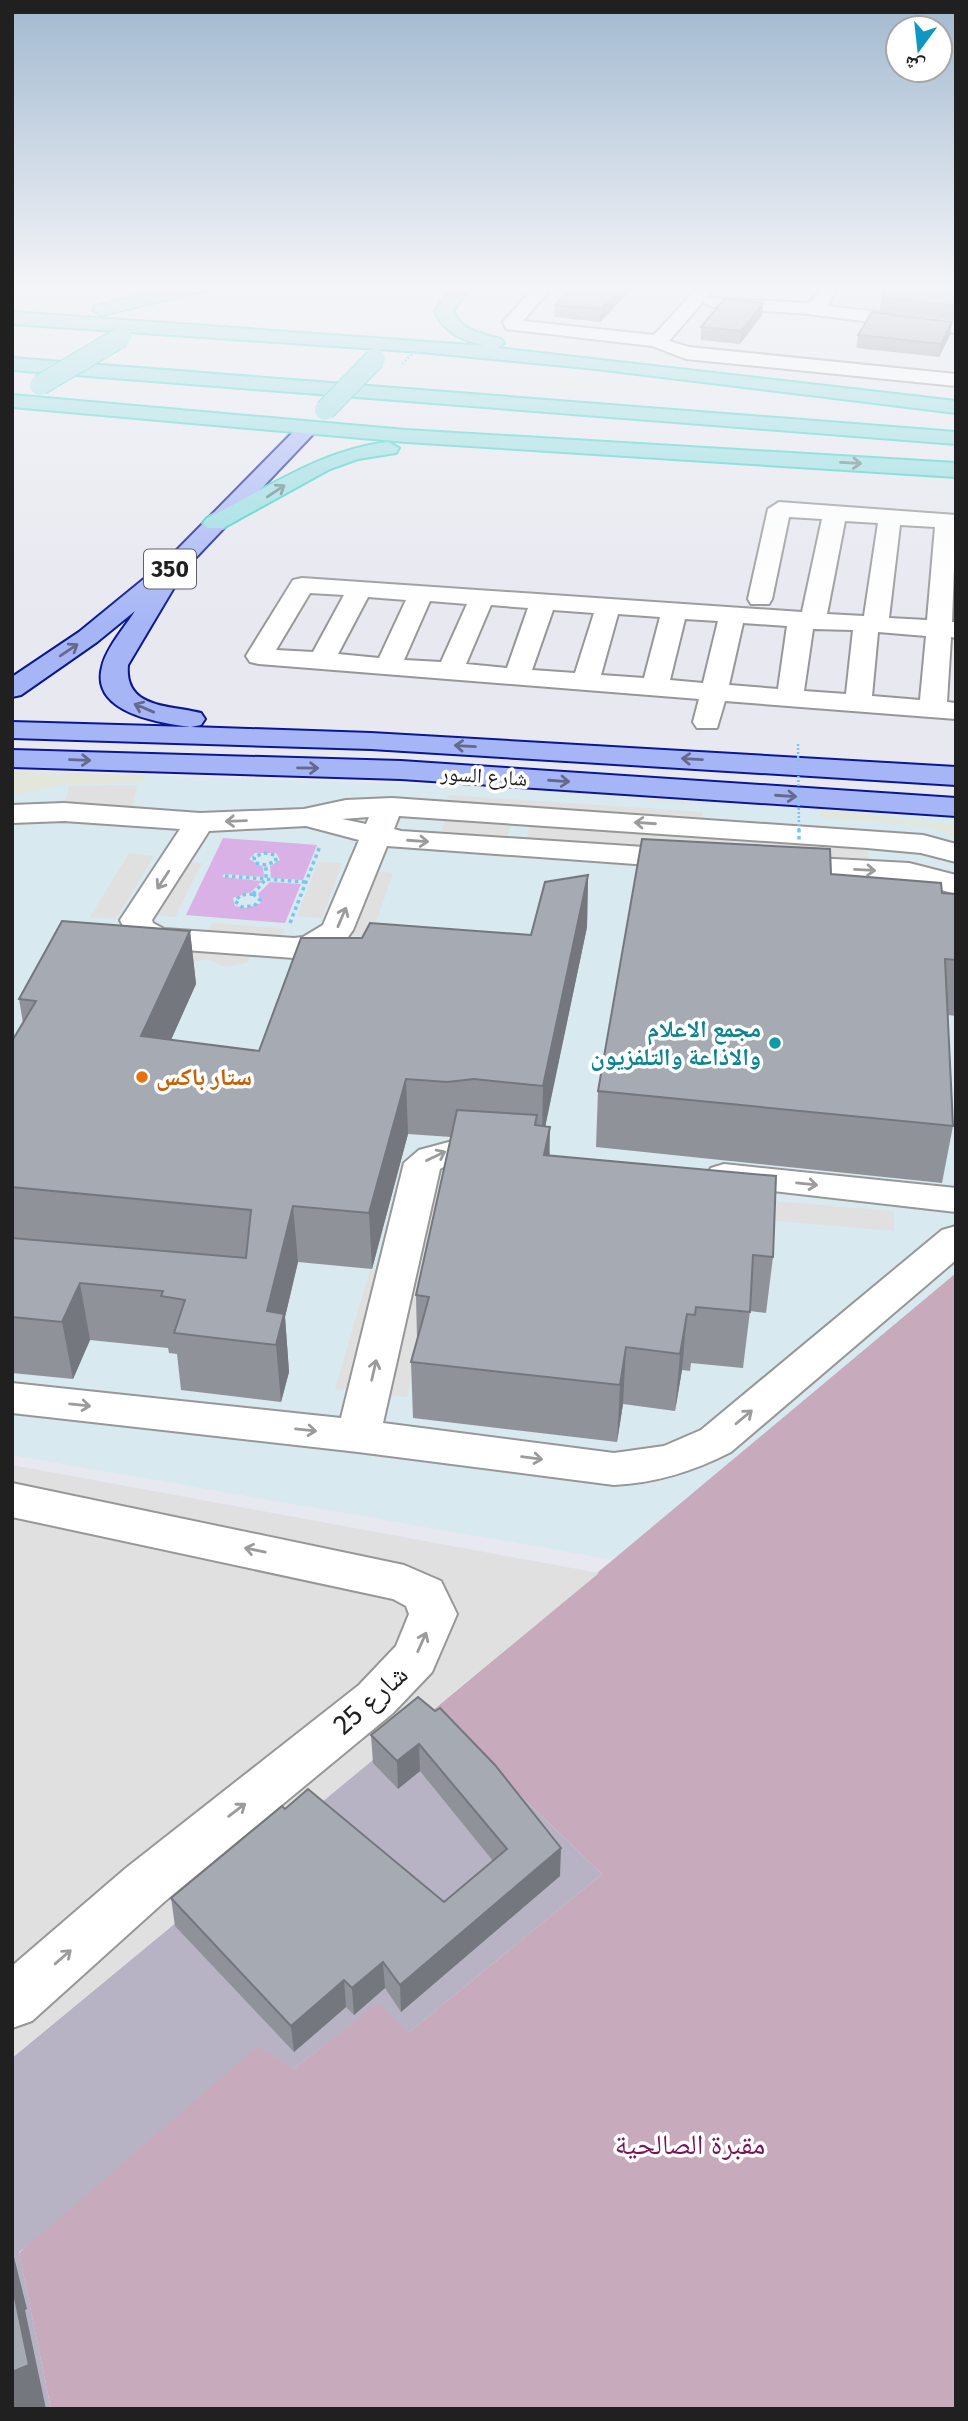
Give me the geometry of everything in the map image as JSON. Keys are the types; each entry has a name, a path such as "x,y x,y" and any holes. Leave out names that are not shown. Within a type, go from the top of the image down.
{"highway":[{"path":"77,399 139,413"},
{"path":"320,412 332,399"},
{"path":"458,399 956,438"},
{"path":"632,399 956,424"},
{"path":"13,401 196,418 320,412 542,445"},
{"path":"215,523 262,500 313,467 352,453 420,447 542,445 956,469"}],"main road":[{"path":"912,399 956,404"},
{"name":"350","path":"12,689 88,637 175,565 320,412"},
{"path":"175,565 115,665 113,683 120,694 133,704 184,719 429,744"},
{"name":"شارع السور","path":"12,730 791,754 956,776"},
{"path":"791,754 891,761 956,753"},
{"name":"شارع السور","path":"12,758 401,770 956,807"},
{"path":"873,802 956,822"}],"street":[{"path":"760,599 779,509 951,522 945,710 259,656 302,585 946,630"},
{"path":"790,698 835,513"},
{"path":"858,704 890,517"},
{"path":"321,661 360,589"},
{"path":"388,666 421,594"},
{"path":"450,671 482,598"},
{"path":"517,677 543,602"},
{"path":"586,682 608,607"},
{"path":"655,687 674,611"},
{"path":"707,722 732,615"},
{"path":"200,822 136,920 139,929 158,938 280,947 311,946 337,930 380,822 392,807"},
{"path":"316,822 346,809 392,807 876,839 923,844 956,853"},
{"path":"12,814 64,812 200,822 316,822 376,836 715,861"},
{"path":"756,864 909,872 956,885"},
{"path":"358,1436 423,1163 439,1152 474,1149 529,1155"},
{"path":"694,1172 956,1200"},
{"path":"12,1398 358,1436 614,1469 644,1468 672,1462 716,1441 956,1239"},
{"name":"شارع 25","path":"12,1500 404,1583 424,1594 433,1614 415,1658 376,1699 166,1867 12,2002"}],"path":[{"path":"791,754 799,843"},
{"path":"280,947 305,882 316,822"},
{"path":"264,853 275,855 276,861 266,865 255,863 254,857 264,853"},
{"path":"253,894 260,900 254,906 242,907 235,901 241,895 253,894 266,879 266,865"},
{"path":"225,876 305,882"}],"shaded area":[{"path":"12,771 466,786 956,819 956,1273 615,1560 12,1455"},
{"path":"12,772 144,775 142,782 66,784 12,795"},
{"path":"137,785 133,806 64,808 69,786"},
{"path":"530,787 658,795 690,800 692,804 513,789"},
{"path":"448,795 703,812 701,825 444,808"},
{"path":"820,809 956,825 956,839 925,826 821,817"},
{"path":"445,818 511,823 508,836 441,832"},
{"path":"530,824 735,838 734,851 527,837"},
{"path":"223,838 317,845 303,880 271,878 270,866 280,860 276,853 255,853 249,859 263,867 264,877 224,874 222,877 262,881 251,892 233,898 235,906 246,908 261,903 258,894 270,882 301,884 285,923 186,915"},
{"path":"753,840 867,846 868,859 753,853"},
{"path":"129,853 154,856 116,919 90,917"},
{"path":"181,862 202,863 175,917 153,915"},
{"path":"318,862 342,863 322,918 297,916"},
{"path":"370,871 393,873 371,937 347,935"},
{"path":"212,923 285,929 279,942 206,936"},
{"path":"171,946 252,952 247,963 226,967 206,959 187,964"},
{"path":"399,1176 452,1180 407,1397 335,1389 370,1270 375,1270"},
{"path":"684,1194 894,1211 894,1231 682,1213"},
{"path":"12,1465 599,1573 12,2058"},
{"path":"432,1711 602,1874 407,2034 379,2004 293,2069 19,2252 51,2409 12,2409 12,2058"}],"green space":[{"name":"مقبرة الصالحية","path":"956,1273 956,2409 51,2409 19,2253 258,2046 293,2069 379,2003 408,2033 602,1874 432,1711"}],"building":[{"name":"مجمع الاعلام والاذاعة والتلفزيون","path":"642,839 830,849 831,874 941,883 942,893 956,894 956,960 945,959 953,1126 598,1091"},
{"path":"588,875 543,1086 474,1079 447,1082 406,1079 369,1213 293,1206 267,1311 284,1314 276,1345 174,1333 185,1300 161,1296 163,1291 80,1283 62,1322 12,1317 12,1238 246,1258 251,1210 12,1187 12,1041 36,1001 19,999 62,921 190,931 141,1036 259,1051 301,938 362,938 370,923 531,935 545,882"},
{"path":"457,1110 537,1115 535,1125 550,1127 544,1155 776,1176 773,1257 753,1255 750,1312 696,1307 695,1315 687,1314 680,1354 626,1347 620,1385 411,1362 429,1297 416,1295"},
{"path":"418,1697 435,1711 440,1708 495,1765 561,1848 400,1985 383,1962 352,1988 344,1980 291,2026 171,1898 282,1806 285,1809 308,1789 444,1902 507,1849 419,1744 397,1761 371,1735"},
{"path":"12,2284 29,2365 12,2372"}],"place":[{"name":"مجمع الاعلام والاذاعة والتلفزيون","path":"775,1043"},
{"name":"ستار باكس","path":"142,1077"}]}
